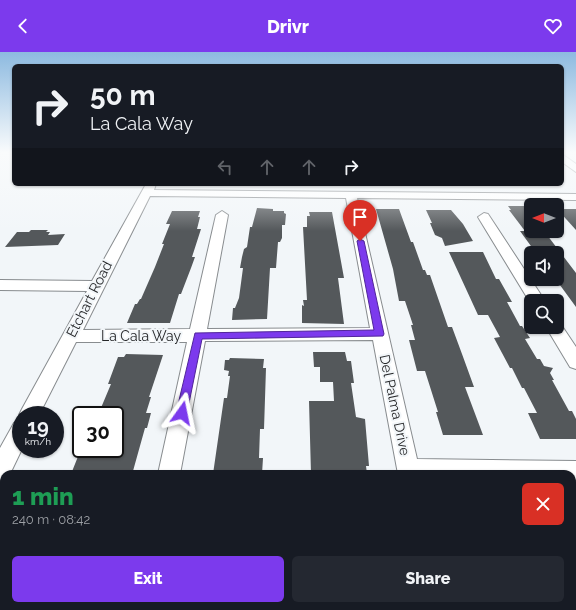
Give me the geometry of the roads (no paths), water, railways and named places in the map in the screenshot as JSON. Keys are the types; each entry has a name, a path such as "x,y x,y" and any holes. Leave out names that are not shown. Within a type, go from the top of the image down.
{"street":[{"path":"472,186 479,196"},
{"path":"148,189 351,195 576,197"},
{"name":"Etchart Road","path":"34,406 148,189"},
{"name":"Del Palma Drive","path":"351,195 409,470"},
{"path":"170,470 222,216"},
{"path":"484,217 533,294"},
{"path":"0,285 96,286"},
{"name":"La Cala Way","path":"70,336 380,334"},
{"path":"558,334 576,362"},
{"path":"0,470 12,447"}]}
